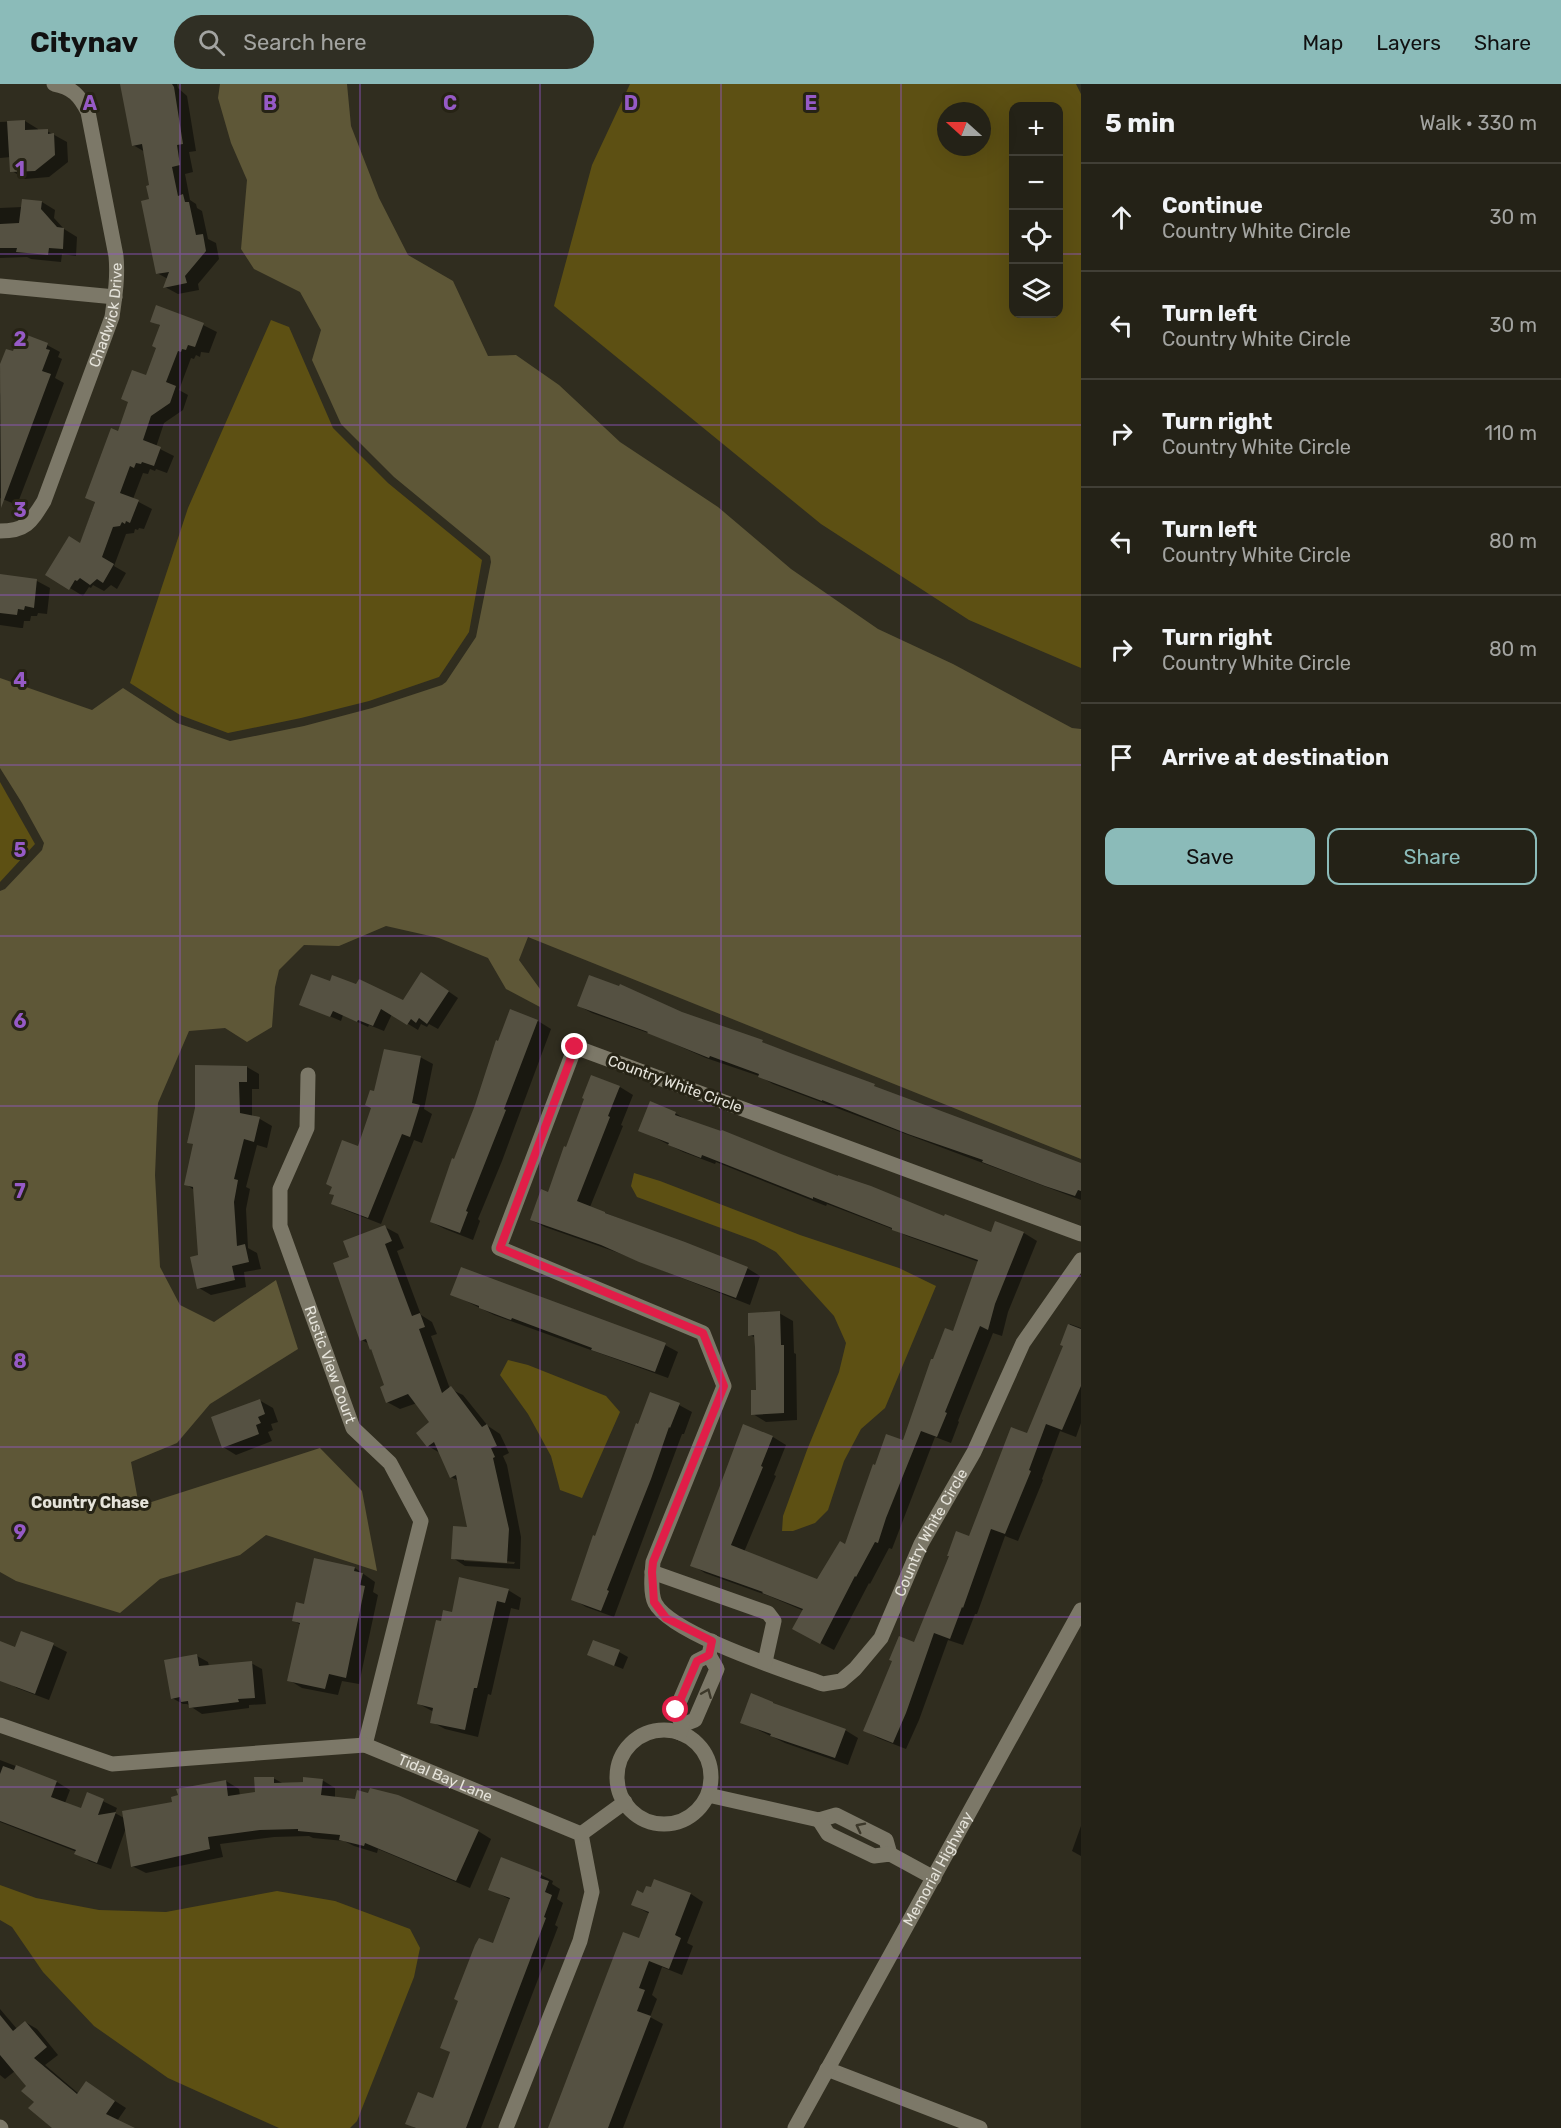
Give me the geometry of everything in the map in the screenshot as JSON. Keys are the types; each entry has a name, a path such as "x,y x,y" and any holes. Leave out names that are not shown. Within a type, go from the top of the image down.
{"street":[{"name":"Chadwick Drive","path":"0,531 15,531 28,525 44,501 112,317 118,274 88,112 81,98 71,89 54,84"},
{"path":"0,286 115,297"},
{"name":"Country White Circle","path":"1081,1234 575,1047 500,1248 703,1333 724,1386 653,1562 654,1602 666,1618 710,1648 765,1662 823,1684 841,1681 855,1669 881,1638 921,1544 974,1452 1023,1343 1081,1260"},
{"name":"Rustic View Court","path":"308,1075 307,1128 280,1189 280,1226 353,1428 390,1463 421,1521 365,1744"},
{"path":"652,1572 768,1613 774,1621 765,1662"},
{"name":"Memorial Highway","path":"795,2128 1081,1610"},
{"path":"710,1648 697,1661 676,1710 681,1729 704,1751 710,1765 711,1780 708,1795 693,1814 672,1824 656,1824 641,1819 629,1809 621,1796 617,1780 618,1765 625,1750 636,1739 650,1732 681,1729 695,1720 717,1669 710,1648"},
{"name":"Tidal Bay Lane","path":"0,1725 112,1764 365,1744 581,1834"},
{"path":"708,1795 819,1820 828,1834 874,1856 890,1854 933,1878"},
{"path":"506,2128 580,1941 592,1892 581,1834 625,1802"},
{"path":"827,2069 980,2128"}],"shaded area":[{"path":"220,84 347,84 351,126 379,198 408,255 453,281 488,356 516,355 559,385 620,442 718,507 791,569 878,629 953,664 1072,728 1081,729 1081,1159 528,937 519,960 540,989 540,1007 506,989 488,958 439,938 386,926 339,946 304,945 279,970 275,987 272,1027 247,1042 225,1028 189,1031 158,1103 155,1175 160,1267 180,1305 214,1322 276,1280 298,1349 210,1404 177,1443 131,1462 139,1506 320,1448 362,1491 377,1571 266,1535 240,1555 160,1579 120,1613 16,1581 0,1572 0,891 5,889 42,850 44,843 0,768 0,678 92,710 123,688 177,723 230,741 304,726 372,708 446,682 476,637 491,562 490,556 394,477 341,424 312,360 321,330 300,292 254,269 241,249 247,180 231,143 218,98"},
{"path":"630,84 1076,84 1081,94 1081,668 969,620 821,524 554,306 592,165"},
{"path":"271,320 289,327 333,428 388,483 482,560 469,632 439,677 369,701 228,733 180,715 130,683 188,508"},
{"path":"0,782 35,844 0,882"},
{"path":"634,1173 800,1235 899,1268 936,1286 885,1408 861,1429 844,1461 828,1510 815,1523 793,1531 782,1531 783,1516 839,1372 846,1343 834,1316 776,1252 756,1241 637,1197 631,1186"},
{"path":"508,1360 528,1365 606,1396 620,1412 582,1498 560,1490 551,1456 528,1414 500,1375"},
{"path":"0,1885 36,1898 99,1910 166,1912 277,1891 335,1901 410,1929 420,1948 414,1977 357,2121 350,2128 279,2128 168,2078 94,2026 43,1972 12,1927 0,1920"}],"building":[{"path":"120,84 172,84 174,87 183,144 177,145 180,165 172,167 178,196 183,194 185,202 189,202 196,235 203,234 206,251 185,276 187,283 163,288 169,272 156,274 141,201 149,199 142,144 132,146"},
{"path":"25,120 25,130 48,129 48,134 54,133 55,155 35,171 10,172 7,121"},
{"path":"22,199 42,201 41,209 57,227 64,228 63,249 49,248 48,255 16,252 17,248 0,248 0,224 19,223"},
{"path":"156,305 204,323 195,347 188,345 186,350 178,351 166,382 176,386 170,403 151,416 143,440 161,447 154,466 142,462 141,464 136,463 134,468 130,466 120,493 139,500 130,523 126,521 125,524 122,522 120,526 113,527 102,557 114,564 103,583 97,579 90,585 80,578 75,580 69,590 45,575 69,536 80,543 95,502 85,498 111,428 118,431 128,402 121,399 132,370 146,375 156,348 152,346 160,325 150,322"},
{"path":"27,335 48,343 46,349 50,350 42,371 51,374 1,508 0,364 6,349 13,351 16,343 23,345"},
{"path":"0,574 37,579 34,608 25,606 24,610 18,609 17,615 0,613"},
{"path":"421,972 449,991 427,1024 419,1018 416,1023 411,1019 407,1025 381,1009 373,1026 358,1020 357,1022 333,1011 330,1017 299,1005 311,974 330,981 332,975 356,984 359,979 403,1000"},
{"path":"589,975 619,986 620,984 682,1012 763,1040 762,1042 875,1084 874,1086 1081,1163 1081,1191 1078,1190 1075,1196 1045,1186 982,1162 983,1160 908,1134 758,1077 759,1074 710,1056 709,1058 648,1032 577,1006"},
{"path":"510,1009 538,1020 504,1109 506,1110 466,1211 468,1212 460,1233 430,1222 452,1158 454,1159 475,1105 496,1040 498,1041"},
{"path":"384,1049 421,1056 412,1103 420,1105 410,1137 402,1134 368,1218 331,1204 334,1195 329,1194 332,1187 326,1184 342,1140 358,1146 371,1108 365,1105 370,1090 374,1091"},
{"path":"195,1065 247,1066 247,1082 239,1082 240,1113 260,1117 254,1142 244,1139 234,1179 238,1180 234,1202 237,1246 245,1244 249,1262 232,1266 235,1280 197,1289 190,1257 198,1255 193,1187 184,1185 193,1144 187,1143 195,1108"},
{"path":"591,1075 620,1086 577,1201 748,1267 736,1298 530,1220 541,1189 548,1192"},
{"path":"650,1101 676,1112 675,1115 722,1130 944,1216 945,1214 991,1232 995,1221 1024,1232 995,1304 988,1330 980,1326 937,1437 921,1431 878,1543 875,1542 855,1576 820,1644 792,1629 803,1609 690,1566 743,1424 773,1436 761,1466 763,1467 731,1545 817,1579 840,1541 845,1544 886,1434 903,1440 931,1359 933,1359 945,1328 953,1331 978,1260 892,1230 892,1228 702,1155 701,1158 638,1131"},
{"path":"385,1225 392,1241 385,1244 412,1316 420,1313 425,1327 419,1329 442,1393 451,1386 482,1427 487,1424 497,1446 491,1448 495,1457 493,1458 509,1529 507,1563 451,1559 453,1526 467,1527 456,1475 450,1478 434,1442 427,1447 416,1433 429,1422 408,1394 386,1403 380,1387 384,1385 371,1349 366,1339 360,1341 333,1263 349,1257 343,1241"},
{"path":"461,1267 666,1343 655,1372 591,1350 592,1348 512,1318 511,1320 479,1308 479,1306 450,1295"},
{"path":"780,1311 781,1345 784,1345 784,1413 751,1415 751,1390 756,1390 755,1347 754,1335 748,1336 748,1313"},
{"path":"1068,1324 1081,1329 1081,1386 1062,1430 1046,1424 1029,1470 1031,1471 1005,1534 991,1529 950,1639 934,1633 893,1743 863,1731 892,1661 889,1660 899,1636 914,1642 949,1556 947,1556 956,1531 969,1536 1011,1427 1027,1433 1063,1346 1060,1345"},
{"path":"650,1392 680,1403 607,1590 609,1591 601,1611 571,1600 593,1535 595,1536 636,1423 638,1424"},
{"path":"260,1399 265,1414 258,1417 261,1423 256,1425 259,1434 222,1448 211,1417"},
{"path":"314,1558 355,1567 354,1571 363,1573 360,1585 365,1586 346,1678 329,1674 325,1689 287,1681 300,1623 292,1621 296,1602 304,1604"},
{"path":"459,1577 509,1589 505,1603 497,1601 465,1730 430,1723 433,1708 417,1704 436,1620 441,1621 443,1610 452,1612"},
{"path":"21,1631 54,1643 35,1694 0,1681 0,1641 15,1647"},
{"path":"593,1640 620,1650 614,1666 587,1655"},
{"path":"197,1654 199,1666 252,1661 255,1698 189,1708 188,1701 181,1702 180,1697 171,1699 164,1660"},
{"path":"751,1693 846,1729 835,1758 770,1736 771,1734 740,1723"},
{"path":"16,1765 57,1781 51,1797 81,1808 87,1792 104,1799 98,1815 116,1812 97,1863 74,1854 76,1850 0,1821 0,1774 3,1766 14,1770"},
{"path":"254,1777 274,1777 274,1783 303,1782 303,1777 323,1779 321,1795 355,1799 357,1790 368,1793 370,1788 398,1795 479,1830 456,1881 365,1843 364,1846 339,1840 340,1835 298,1831 298,1829 260,1830 208,1837 210,1849 131,1867 122,1811 172,1802 171,1797 178,1795 176,1789 226,1780 228,1796 255,1792"},
{"path":"501,1857 542,1873 540,1878 549,1881 545,1892 552,1895 544,1917 546,1918 466,2128 416,2128 405,2124 418,2092 433,2098 450,2052 440,2048 458,2001 454,1999 475,1945 479,1938 493,1943 510,1898 488,1890"},
{"path":"654,1879 691,1893 675,1935 681,1938 669,1969 649,1961 639,1988 645,1990 637,2011 651,2016 608,2128 548,2128 623,1932 639,1938 649,1912 631,1905 637,1890 643,1893 646,1886 651,1887"},
{"path":"0,2015 13,2031 25,2021 47,2047 34,2058 77,2094 86,2081 115,2101 106,2114 135,2128 52,2128 28,2108 34,2102 21,2091 26,2086 0,2055"}],"district":[{"name":"Country Chase","path":"90,1502"}],"route":[{"path":"575,1047 500,1248 703,1333 724,1386 653,1562 654,1602 666,1618 712,1641 709,1655 697,1661 676,1710"}]}
